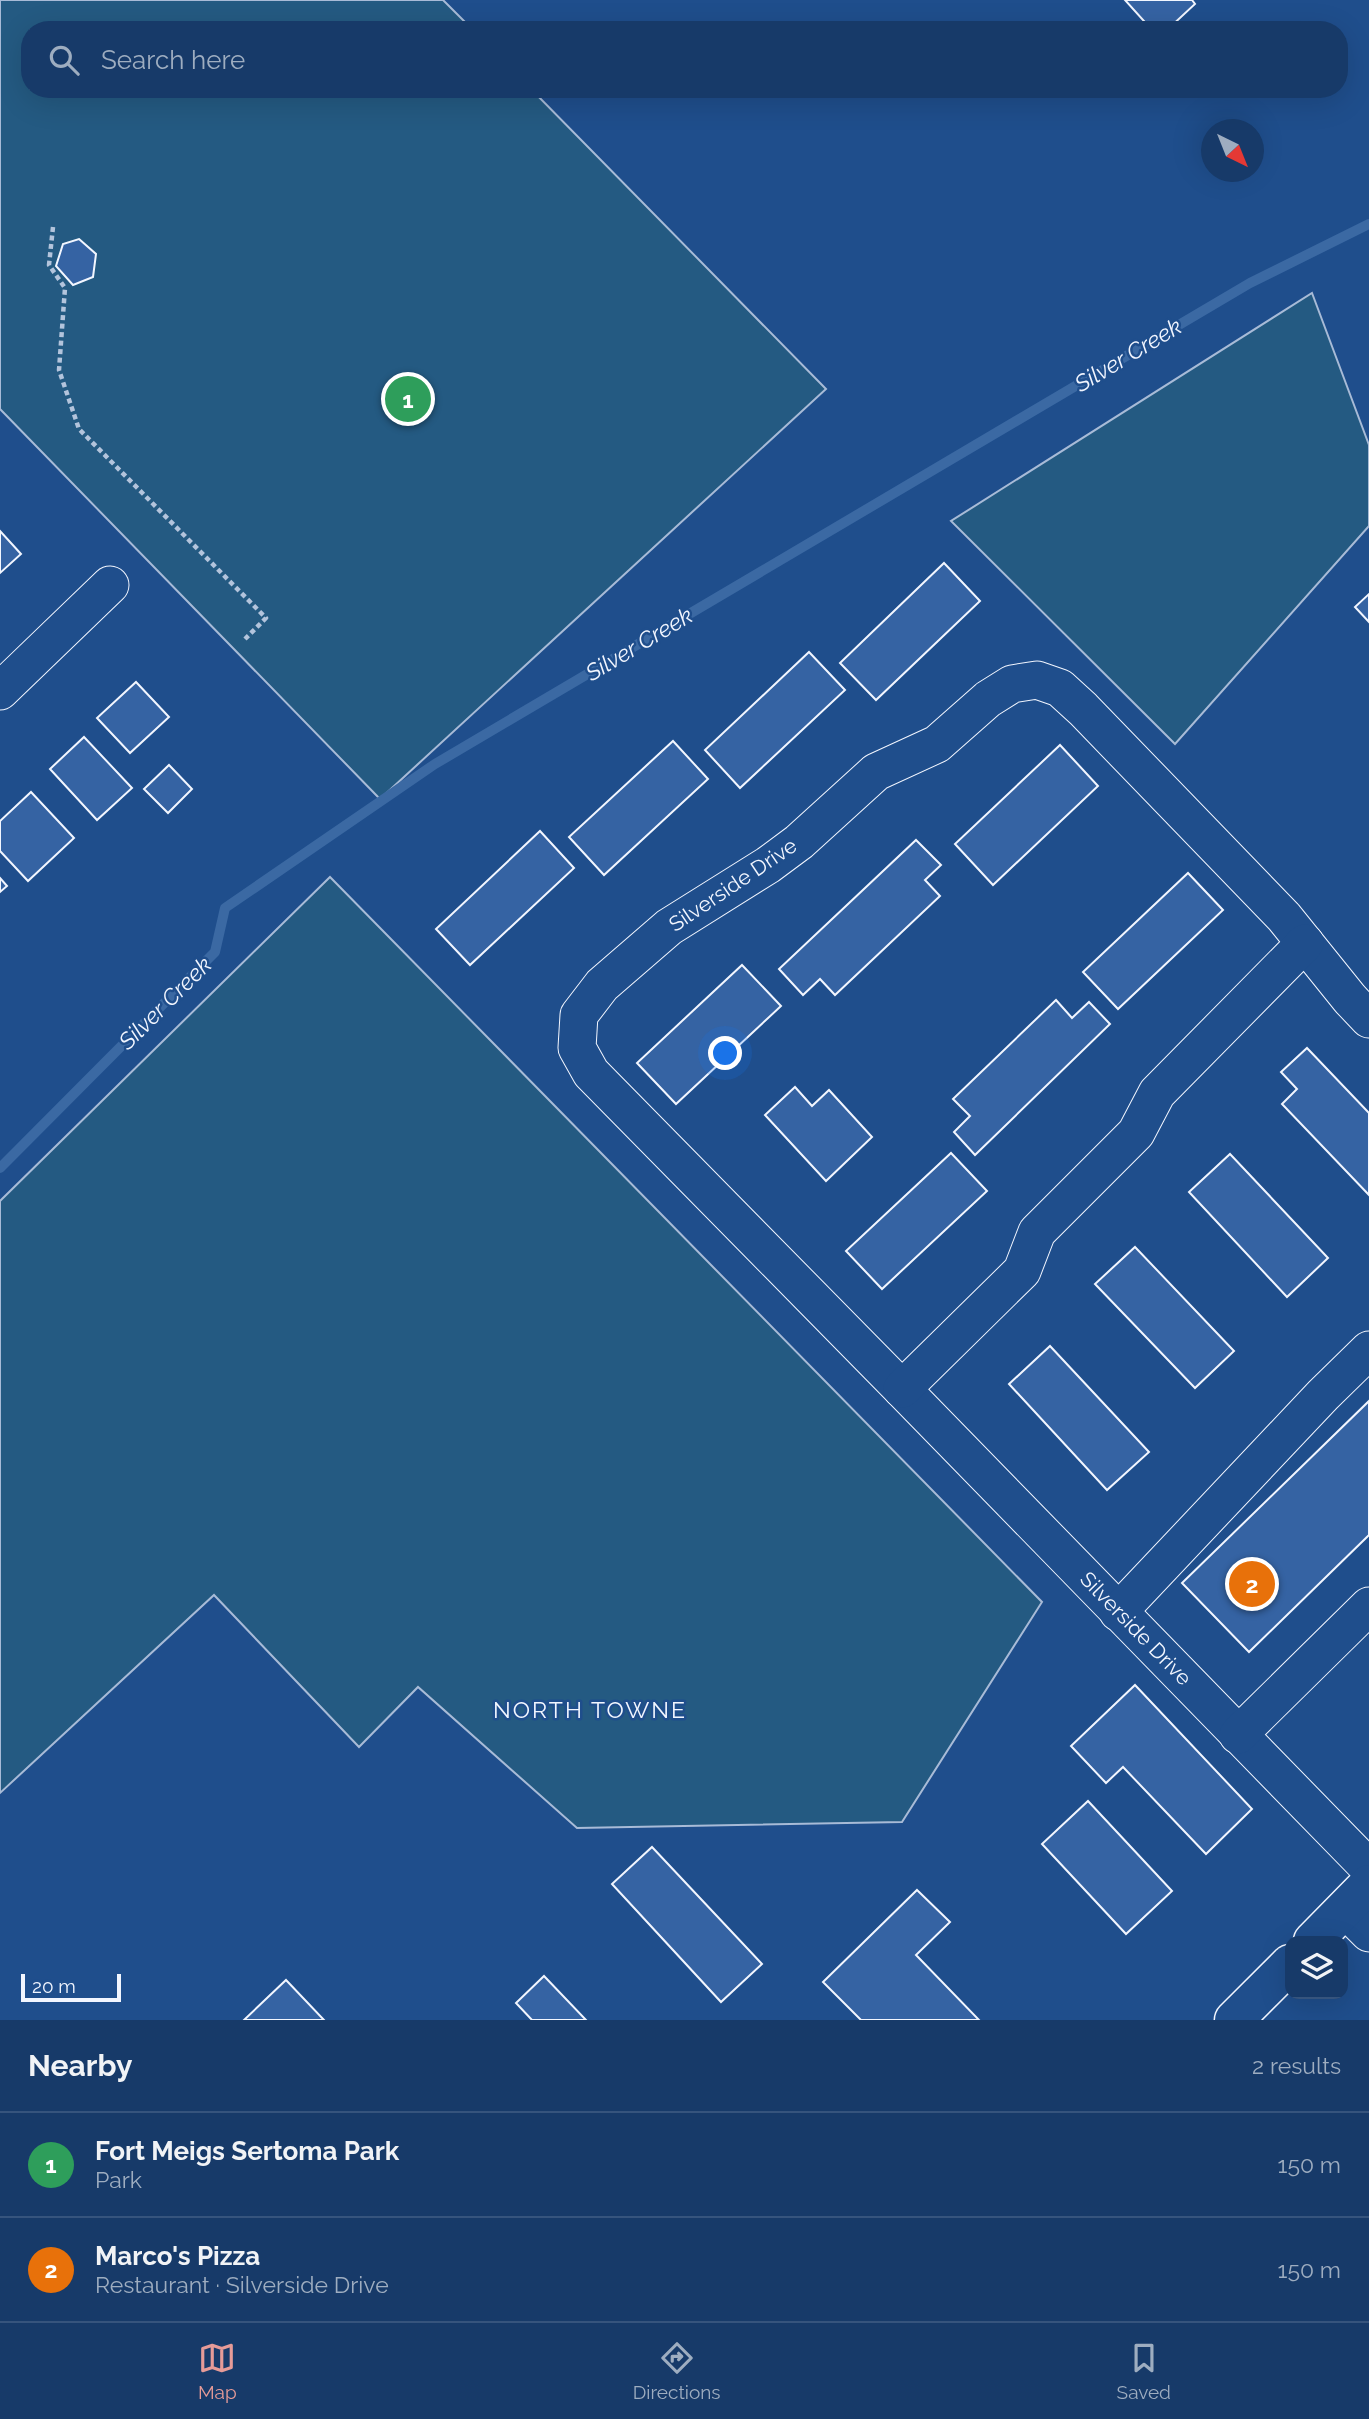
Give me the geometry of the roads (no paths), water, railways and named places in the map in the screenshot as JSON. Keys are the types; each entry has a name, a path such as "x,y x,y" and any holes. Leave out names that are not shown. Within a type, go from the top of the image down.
{"main road":[{"path":"1320,1936 1361,1909"},
{"path":"1234,2020 1285,1969"}],"street":[{"path":"0,691 110,585"},
{"name":"Silverside Drive","path":"1369,1019 1275,907 1083,709 1060,688 1037,680 1012,684 988,699 937,744 876,772 799,842 768,865 669,927 603,985 579,1015 577,1048 591,1073 1369,1868"},
{"path":"902,1389 1022,1271 1037,1232 1136,1133 1157,1093 1305,943"},
{"path":"1118,1612 1322,1395 1369,1350"},
{"path":"1238,1735 1369,1606"}],"waterway":[{"name":"Silver Creek","path":"0,1168 215,952 225,908 435,764 1250,283 1369,224"}],"place":[{"name":"Fort Meigs Sertoma Park","path":"408,399"},
{"name":"Marco's Pizza","path":"1252,1584"}],"district":[{"name":"NORTH TOWNE","path":"590,1710"}]}
